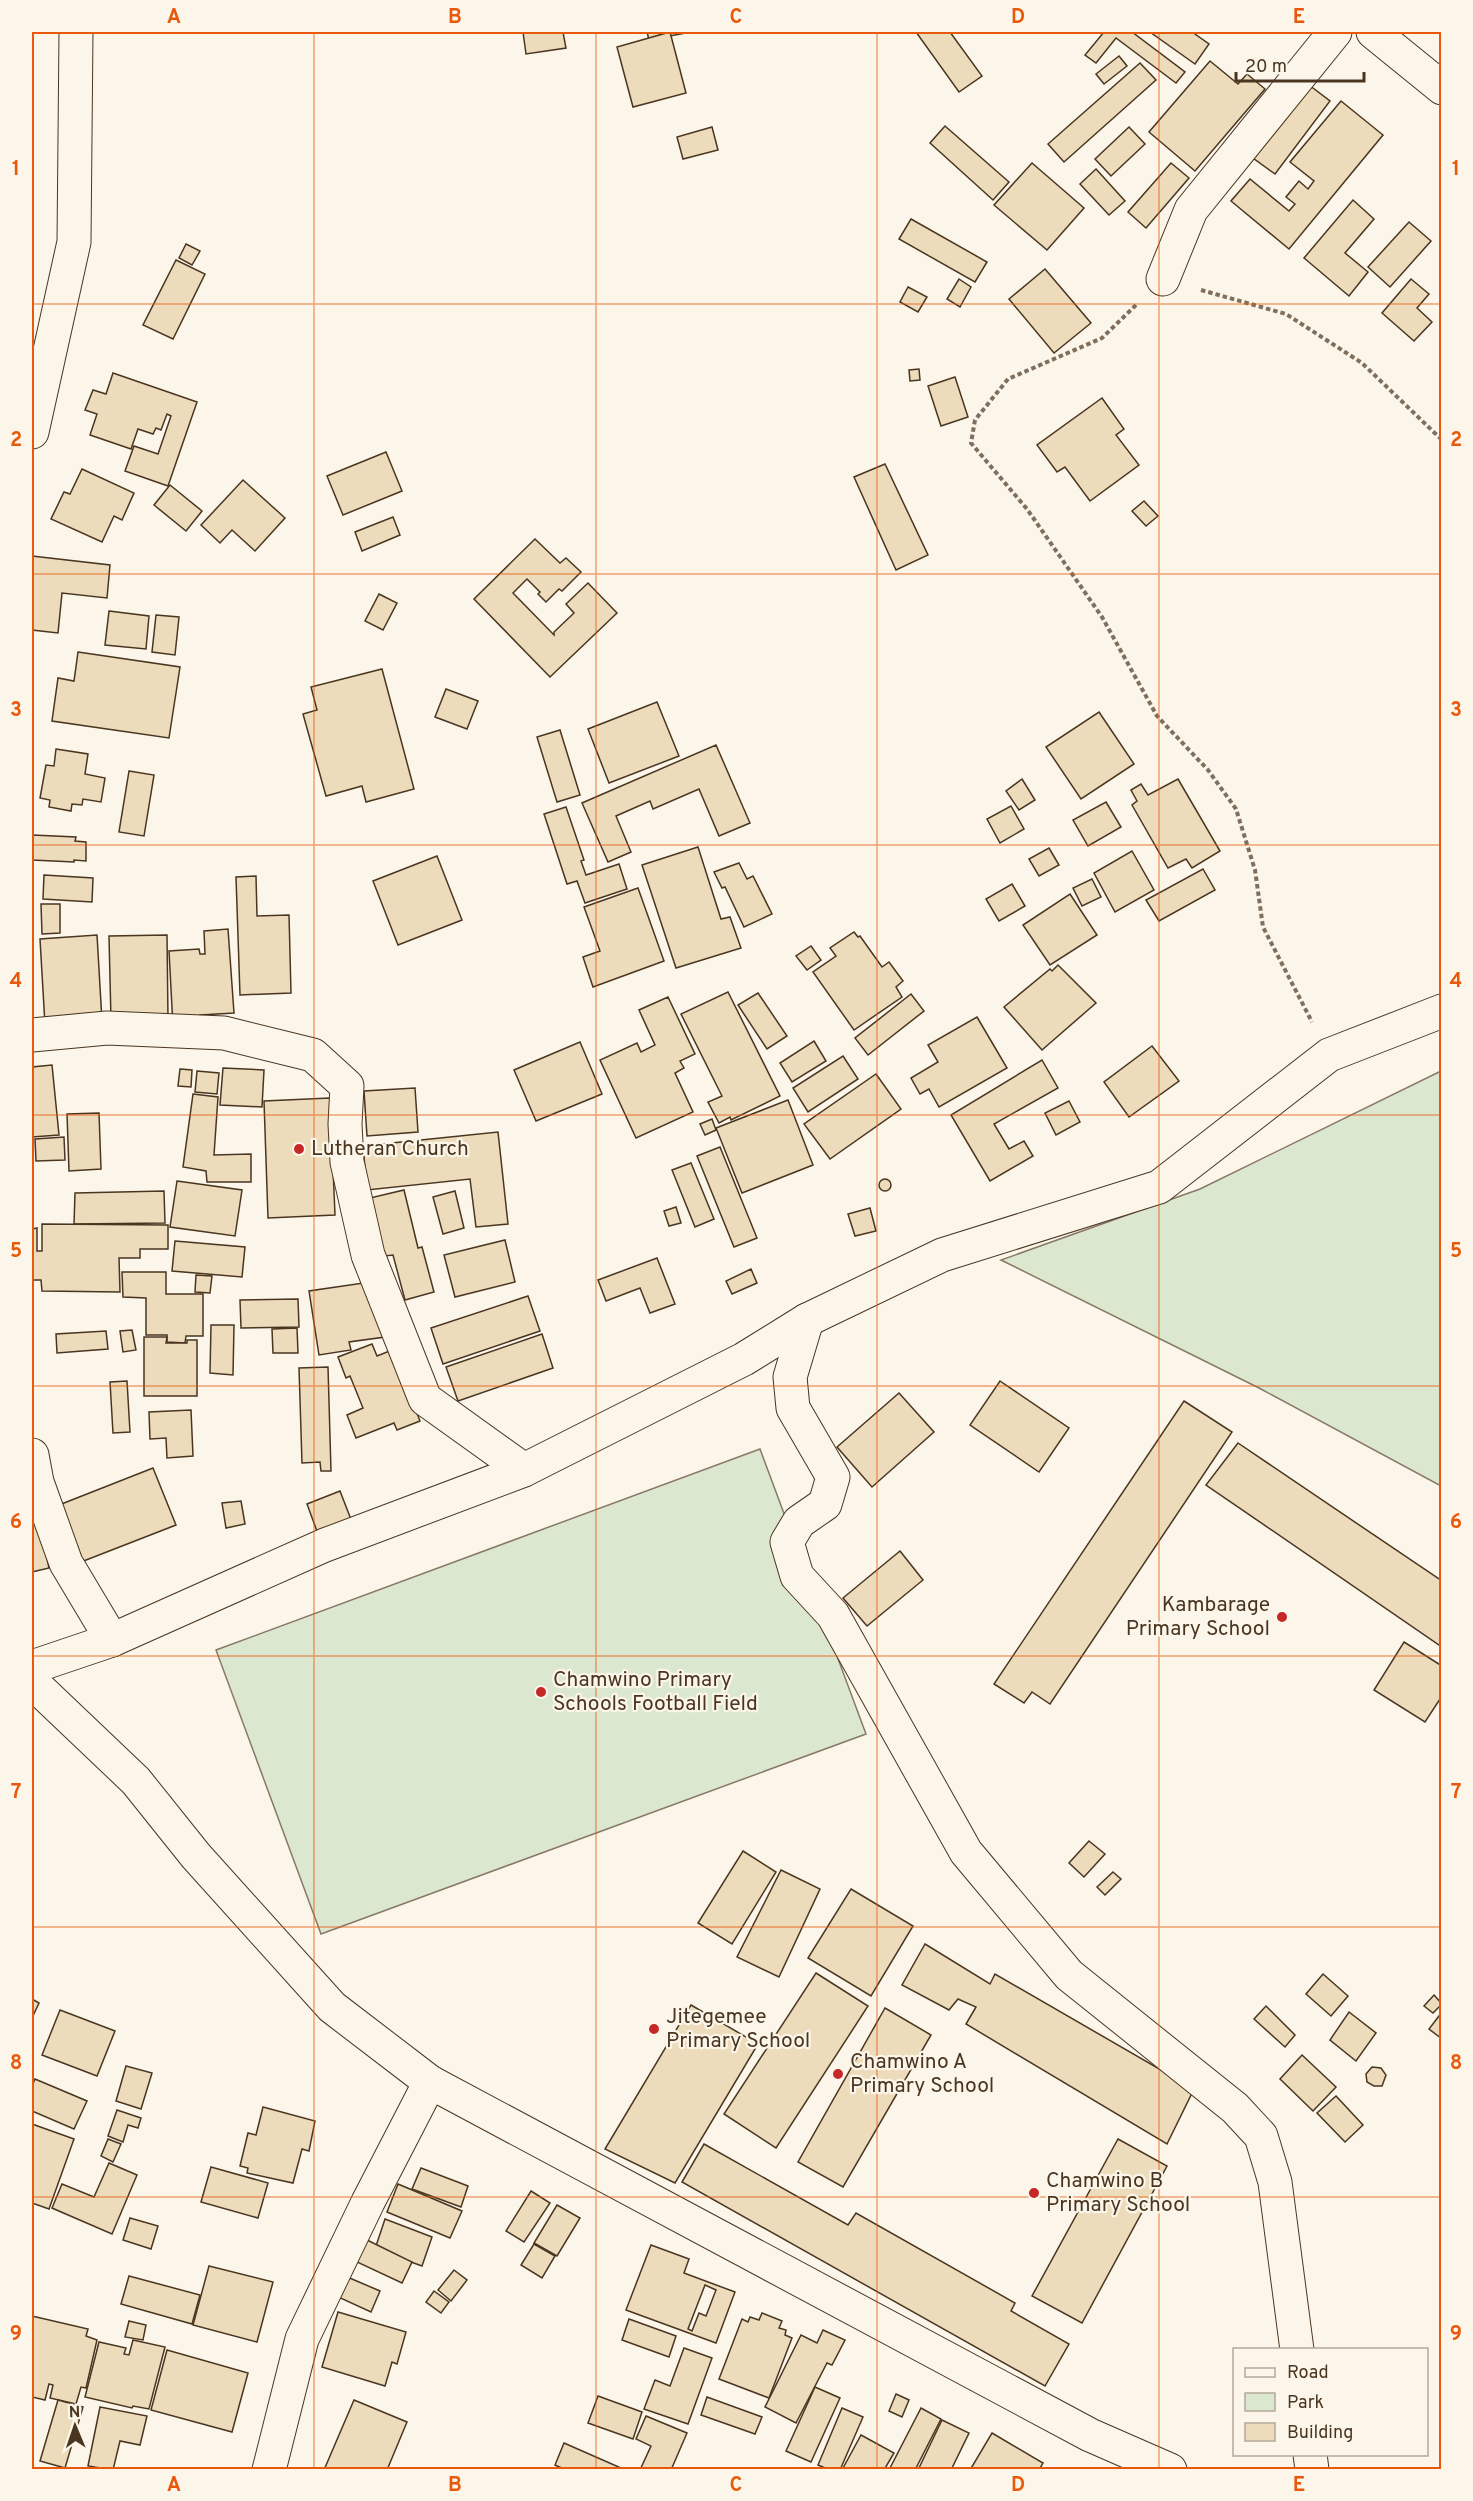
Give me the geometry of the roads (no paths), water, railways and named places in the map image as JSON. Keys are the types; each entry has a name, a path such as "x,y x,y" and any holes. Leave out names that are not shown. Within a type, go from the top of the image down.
{"street":[{"path":"32,432 74,242 76,32"},
{"path":"1163,279 1191,210 1335,32"},
{"path":"1373,32 1442,88"},
{"path":"32,1667 112,1640 325,1545 524,1470 744,1359 807,1320 942,1255 1159,1187 1329,1055 1442,1011"},
{"path":"32,1035 107,1028 224,1033 313,1055 346,1086 347,1162 368,1255 426,1399 524,1470"},
{"path":"807,1320 790,1377 793,1408 833,1477 825,1504 799,1522 787,1542 797,1576 833,1615 966,1852 1069,1975 1235,2108 1261,2136 1275,2182 1297,2348"},
{"path":"32,1455 37,1482 66,1563 112,1640"},
{"path":"32,1682 136,1780 196,1856 332,2007 430,2082 1090,2435 1170,2469"},
{"path":"268,2469 302,2339 368,2202 430,2082"}],"place":[{"name":"Lutheran Church","path":"299,1149"},
{"name":"Kambarage Primary School","path":"1282,1617"},
{"name":"Chamwino Primary Schools Football Field","path":"541,1692"},
{"name":"Jitegemee Primary School","path":"654,2029"},
{"name":"Chamwino A Primary School","path":"838,2074"},
{"name":"Chamwino B Primary School","path":"1034,2193"}]}
